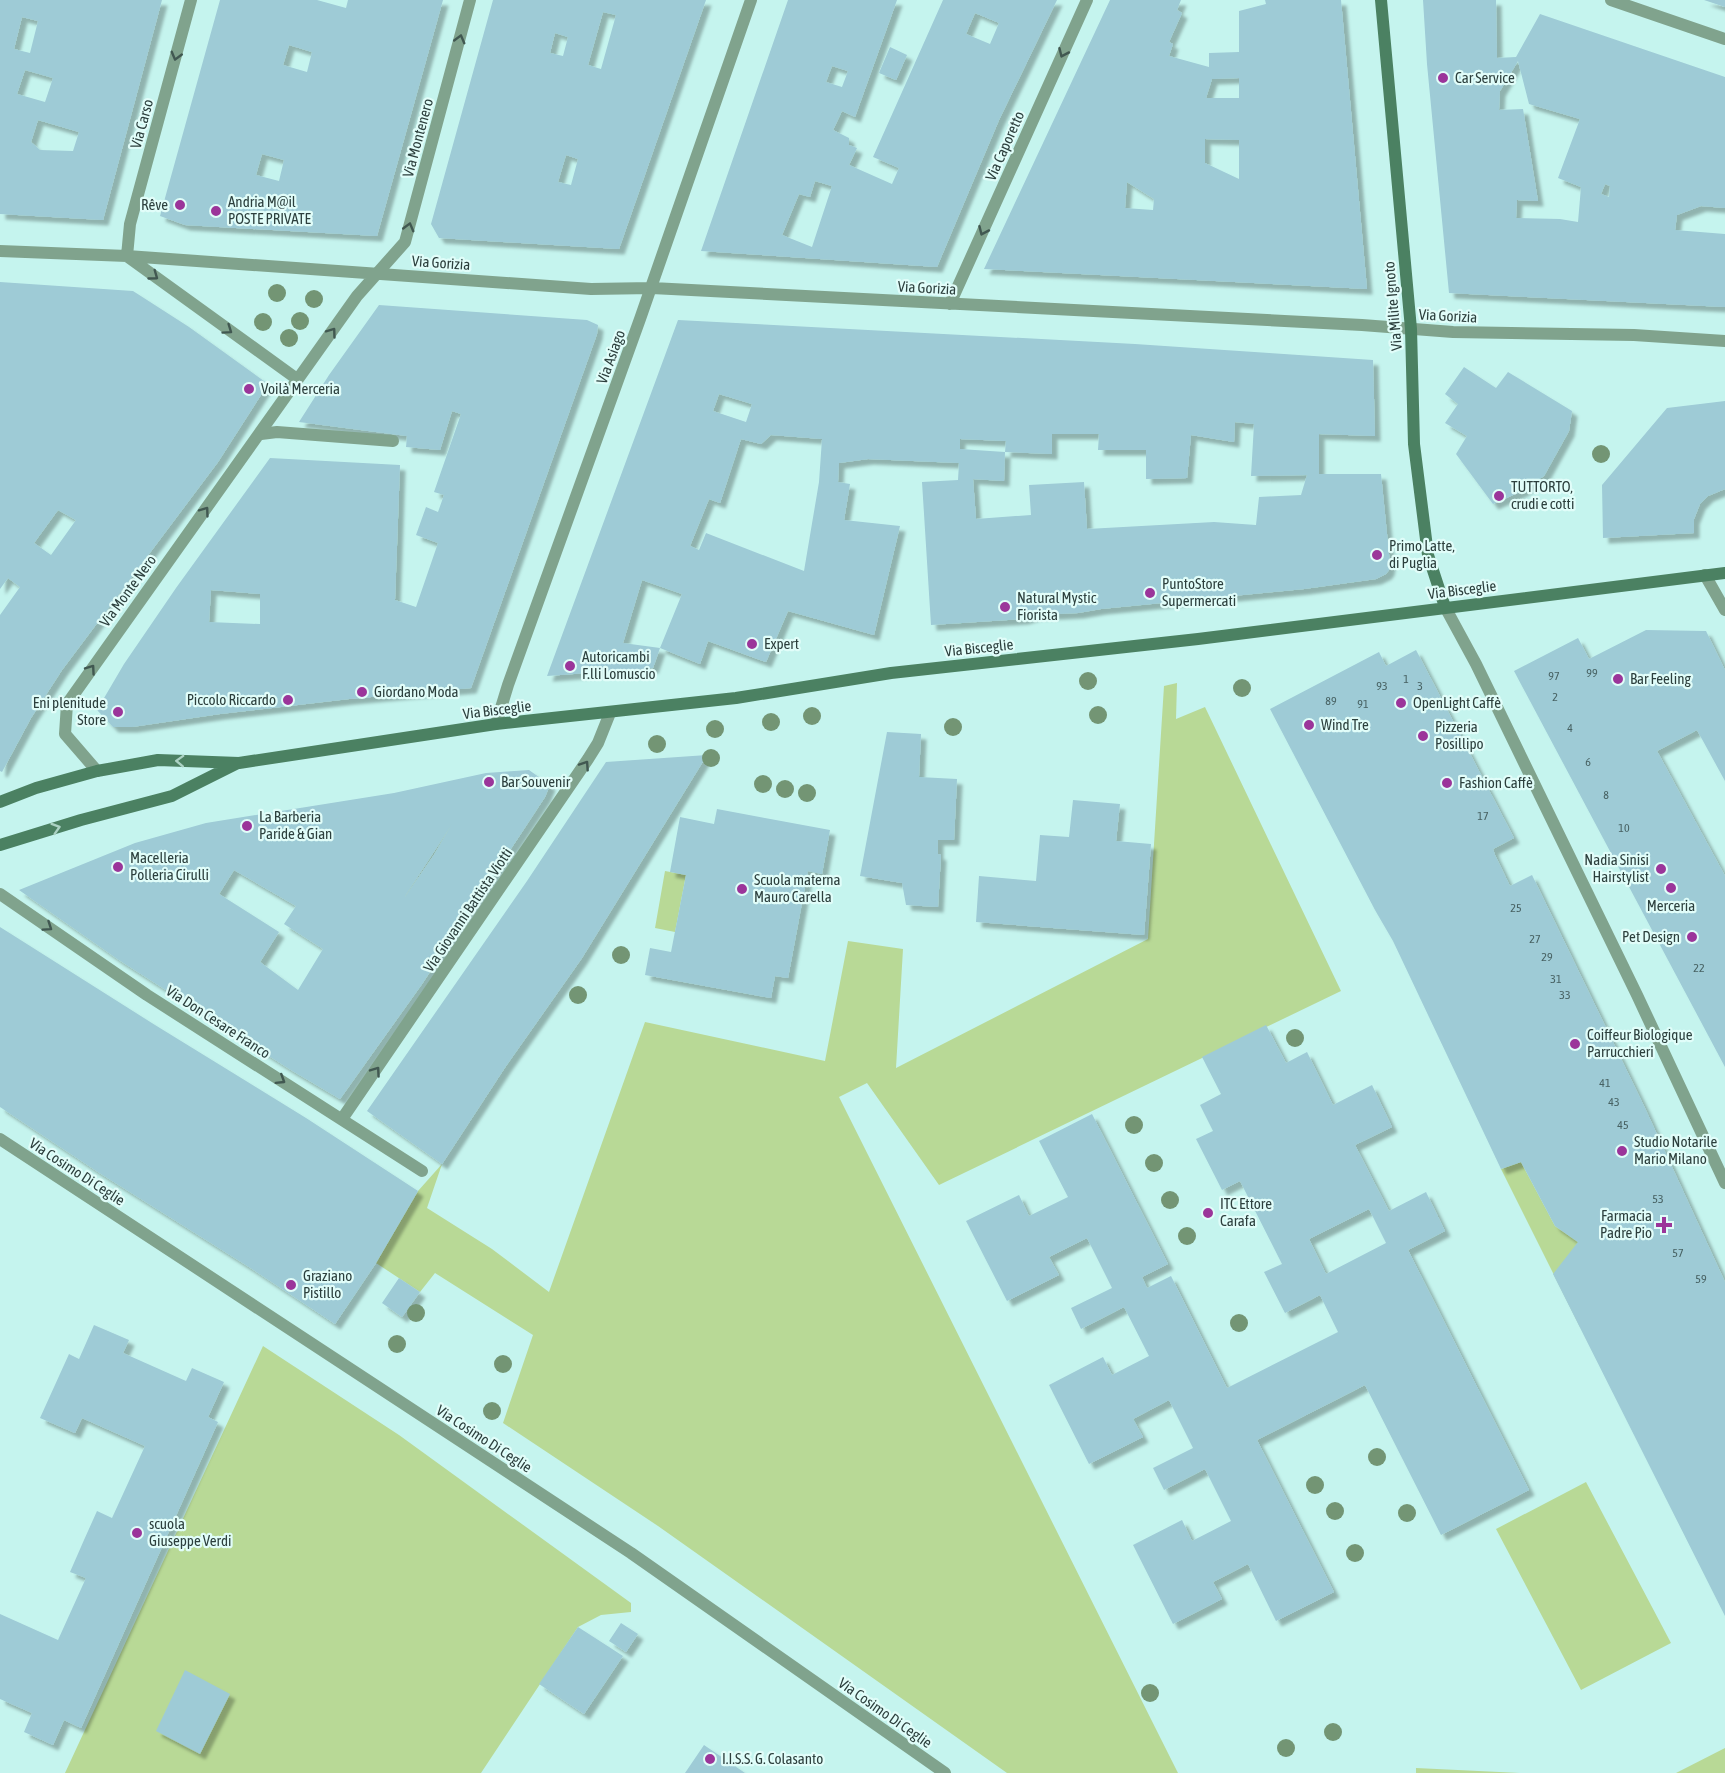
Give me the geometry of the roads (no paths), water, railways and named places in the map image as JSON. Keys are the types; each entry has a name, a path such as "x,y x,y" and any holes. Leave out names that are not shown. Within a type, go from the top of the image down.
{"main road":[{"name":"Via Milite Ignoto","path":"1381,0 1411,329 1414,444 1428,555 1444,607"},
{"name":"Via Bisceglie","path":"0,802 36,788 97,771 158,760 239,763 496,724 736,698 891,673 1198,639 1725,573"},
{"name":"Via Bisceglie","path":"0,845 81,820 172,796 239,763"}],"street":[{"name":"Via Carso","path":"127,256 130,224 191,0"},
{"name":"Via Montenero","path":"376,274 405,242 470,0"},
{"name":"Via Asiago","path":"496,724 507,684 652,288 752,0"},
{"name":"Via Caporetto","path":"950,304 1087,0"},
{"path":"1611,0 1725,39"},
{"name":"Via Gorizia","path":"0,251 127,256 591,289 652,288 1453,332 1634,335 1725,341"},
{"path":"127,256 297,379"},
{"name":"Via Monte Nero","path":"97,771 65,734 67,704 128,616 261,434 297,379 357,296 376,274"},
{"path":"261,434 277,432 393,441"},
{"path":"1705,575 1725,610"},
{"path":"1444,607 1476,664 1637,995 1725,1183"},
{"name":"Via Giovanni Battista Viotti","path":"342,1119 588,759 598,743 610,712"},
{"name":"Via Don Cesare Franco","path":"0,894 147,995 422,1171"},
{"name":"Via Cosimo Di Ceglie","path":"0,1139 631,1553 945,1773"}],"place":[{"name":"Car Service","path":"1443,78"},
{"name":"Rêve","path":"180,205"},
{"name":"Andria M@il POSTE PRIVATE","path":"216,211"},
{"name":"Voilà Merceria","path":"249,389"},
{"name":"TUTTORTO, crudi e cotti","path":"1499,496"},
{"name":"Primo Latte, di Puglia","path":"1377,555"},
{"name":"PuntoStore Supermercati","path":"1150,593"},
{"name":"Natural Mystic Fiorista","path":"1005,607"},
{"name":"Expert","path":"752,644"},
{"name":"Autoricambi F.lli Lomuscio","path":"570,666"},
{"name":"Bar Feeling","path":"1618,679"},
{"name":"Giordano Moda","path":"362,692"},
{"name":"Piccolo Riccardo","path":"288,700"},
{"name":"OpenLight Caffè","path":"1401,703"},
{"name":"Eni plenitude Store","path":"118,712"},
{"name":"Wind Tre","path":"1309,725"},
{"name":"Pizzeria Posillipo","path":"1423,736"},
{"name":"Bar Souvenir","path":"489,782"},
{"name":"Fashion Caffè","path":"1447,783"},
{"name":"La Barberia Paride & Gian","path":"247,826"},
{"name":"Macelleria Polleria Cirulli","path":"118,867"},
{"name":"Nadia Sinisi Hairstylist","path":"1661,869"},
{"name":"Merceria","path":"1671,888"},
{"name":"Scuola materna Mauro Carella","path":"742,889"},
{"name":"Pet Design","path":"1692,937"},
{"name":"Coiffeur Biologique Parrucchieri","path":"1575,1044"},
{"name":"Studio Notarile Mario Milano","path":"1622,1151"},
{"name":"ITC Ettore Carafa","path":"1208,1213"},
{"name":"Farmacia Padre Pio","path":"1664,1225"},
{"name":"Graziano Pistillo","path":"291,1285"},
{"name":"scuola Giuseppe Verdi","path":"137,1533"},
{"name":"I.I.S.S. G. Colasanto","path":"710,1759"}]}
